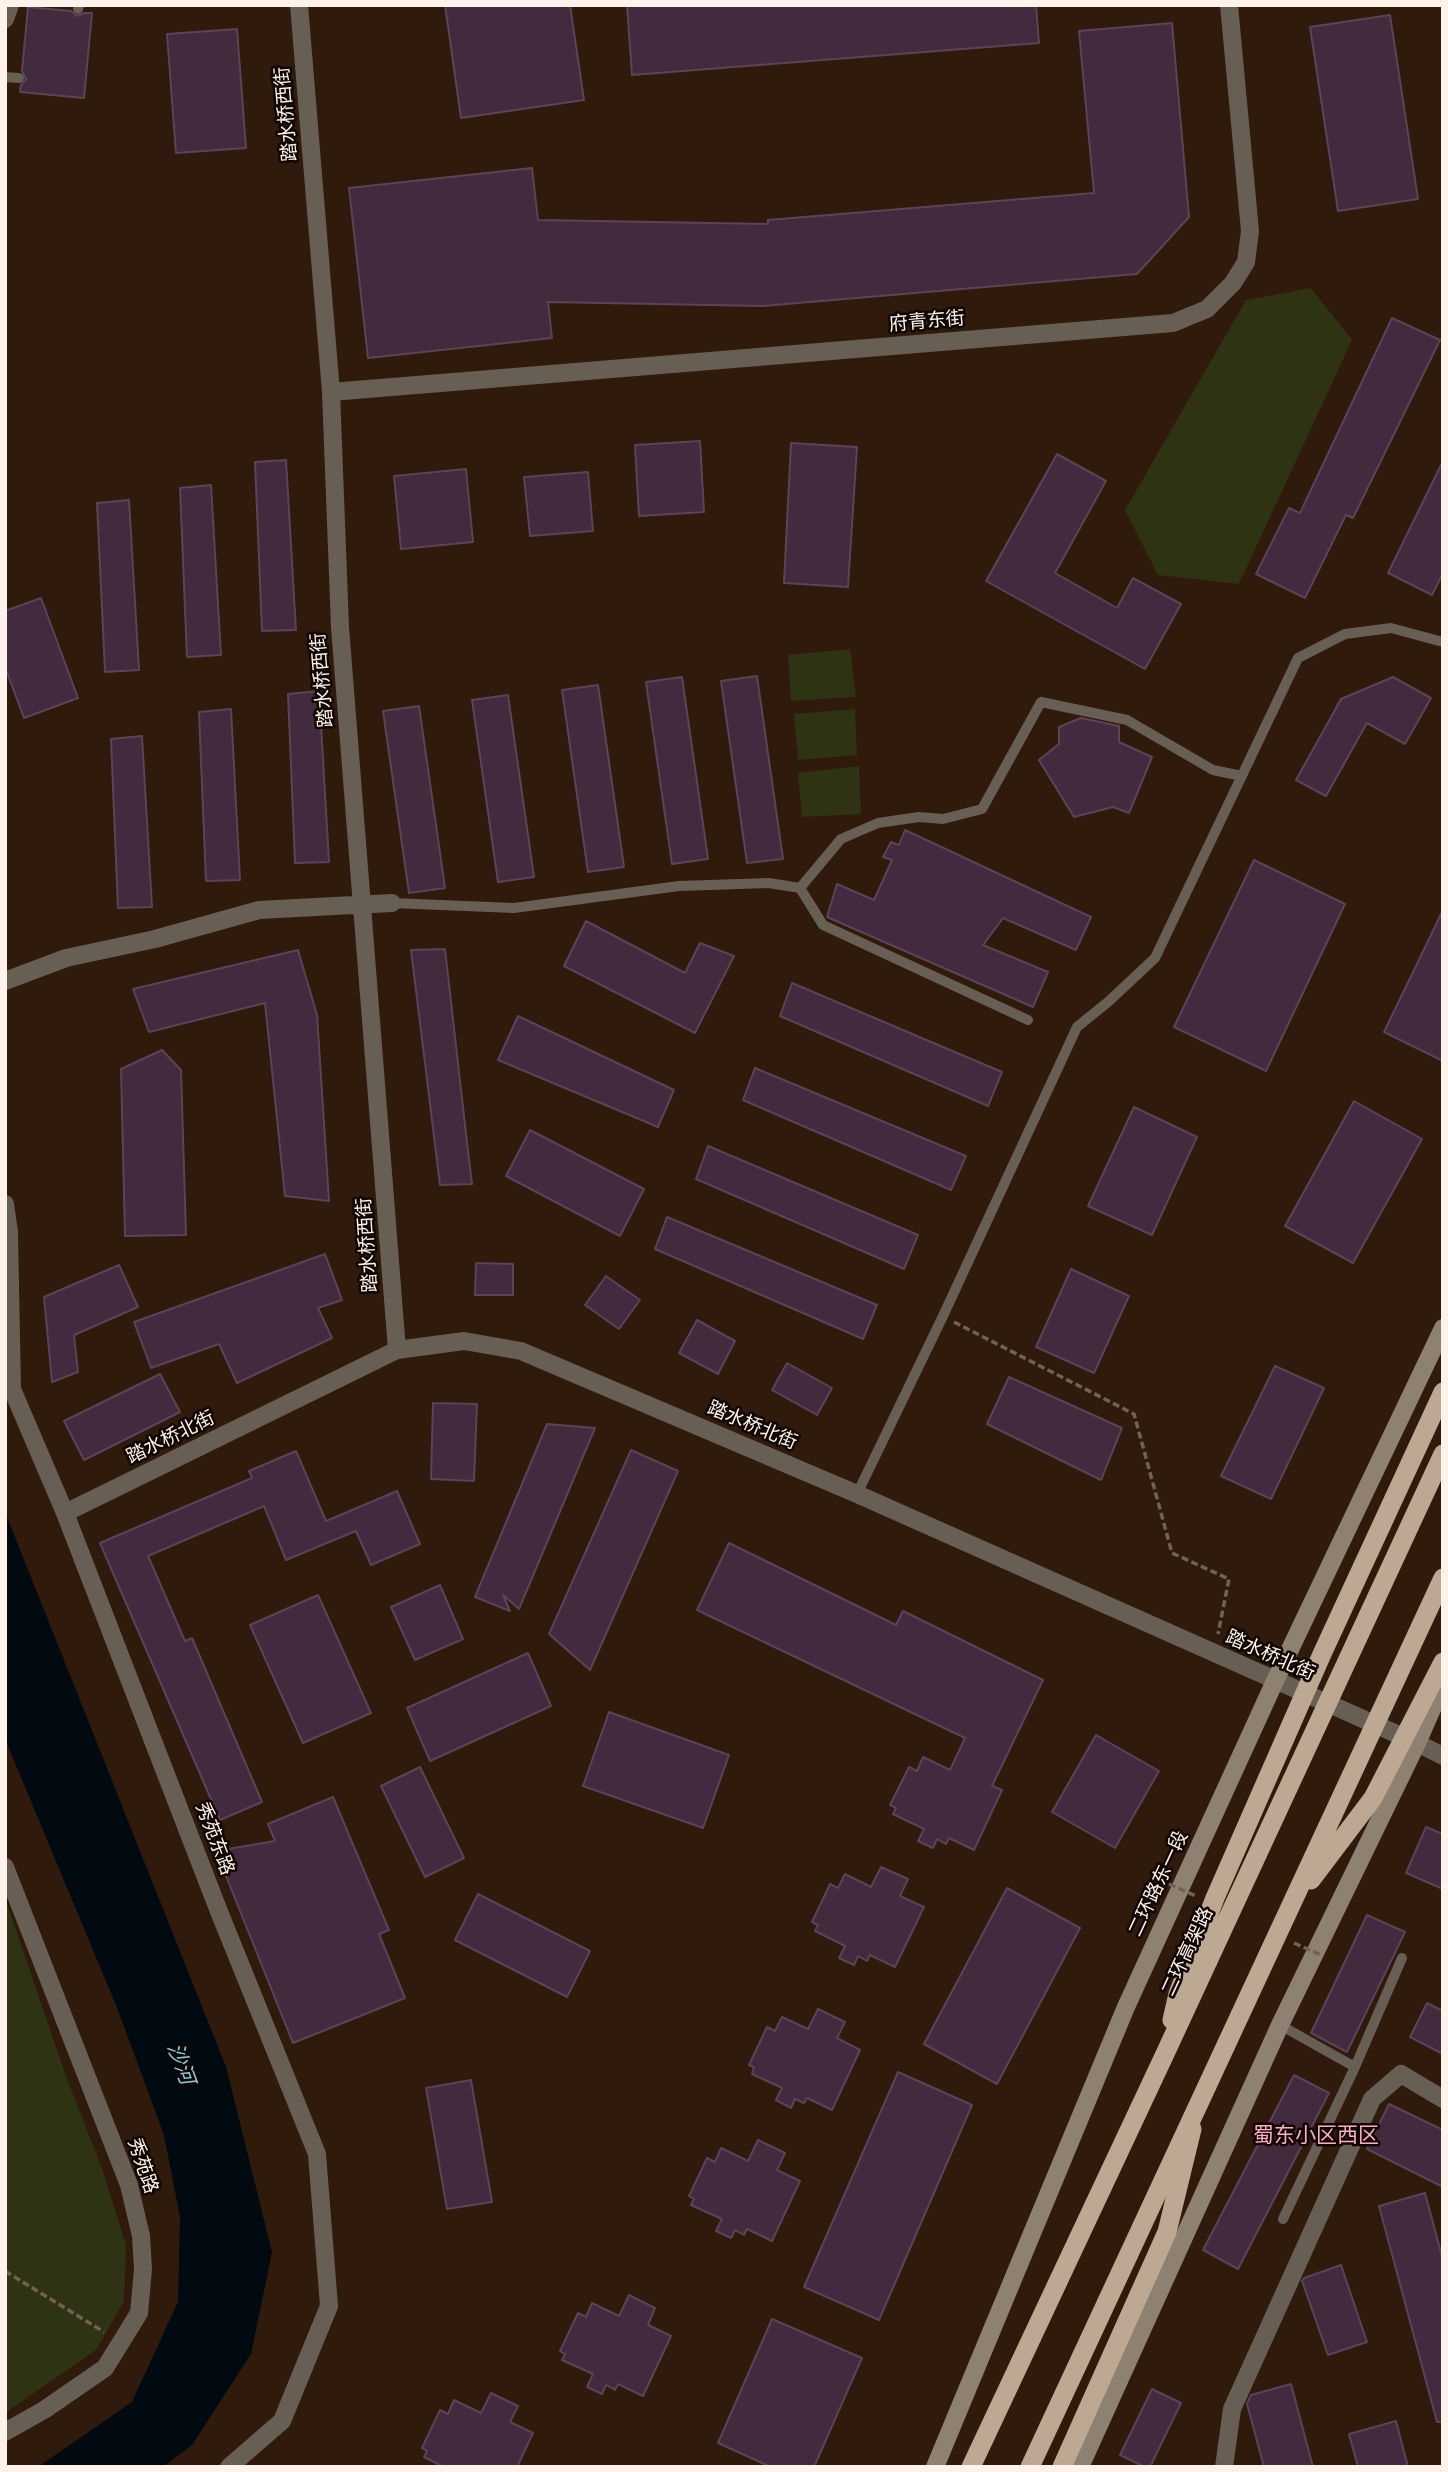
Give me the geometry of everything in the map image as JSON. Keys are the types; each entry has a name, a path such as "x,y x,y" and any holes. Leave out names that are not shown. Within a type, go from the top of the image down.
{"highway":[{"path":"1164,2056 1178,1994 1215,1898 1328,1642 1443,1392"},
{"name":"二环高架路","path":"971,2467 1443,1454"},
{"path":"1030,2467 1443,1578"},
{"path":"1288,1912 1373,1798 1443,1662"},
{"path":"1062,2467 1167,2232 1197,2107"}],"main road":[{"name":"二环路东一段","path":"935,2467 1126,2007 1275,1681 1443,1328"},
{"path":"1080,2467 1280,2025 1443,1684"}],"street":[{"path":"5,19 10,5"},
{"name":"踏水桥西街","path":"299,5 331,392 340,627 397,1350"},
{"name":"府青东街","path":"331,392 1173,323 1207,309 1233,283 1245,262 1250,231 1229,5"},
{"path":"5,982 66,958 155,939 259,910 392,903"},
{"name":"秀苑东路","path":"5,1204 9,1232 12,1389 65,1513 218,1909 317,2154 329,2306 282,2421 229,2467"},
{"name":"踏水桥北街","path":"65,1513 397,1350 464,1341 521,1351 857,1494 1443,1756"},
{"name":"秀苑路","path":"5,1867 130,2185 141,2236 143,2269 139,2313 105,2368 44,2410 5,2432"},
{"path":"1224,2467 1232,2409 1372,2099 1401,2074 1443,2099"}],"lane":[{"path":"5,77 19,78"},
{"path":"857,1494 1077,1027 1155,958 1298,658 1345,634 1391,628 1443,642"},
{"path":"800,888 841,839 878,823 919,817 943,819 982,809 1041,702 1127,720 1213,770 1241,776"},
{"path":"392,903 514,908 679,886 769,883 800,888 823,926 1028,1020"},
{"path":"1283,2220 1355,2067 1402,1958"},
{"path":"1280,2025 1355,2067"}],"path":[{"path":"943,1316 1134,1414 1172,1552 1229,1578 1215,1654"},
{"path":"5,2271 121,2342"}],"green space":[{"path":"1311,288 1352,340 1239,584 1158,575 1125,510 1246,300"},
{"path":"850,649 856,697 791,701 788,655"},
{"path":"855,709 857,755 798,760 794,714"},
{"path":"859,766 861,814 802,817 798,773"},
{"path":"5,1898 67,2079 102,2168 126,2245 124,2301 96,2350 5,2413"}],"water":[{"name":"沙河","path":"5,1512 226,2067 272,2252 251,2354 192,2445 163,2467 38,2467 132,2402 178,2302 180,2217 164,2135 118,2010 5,1739"}],"building":[{"path":"445,5 570,5 584,100 461,118"},
{"path":"627,5 1036,5 1039,43 632,75"},
{"path":"28,7 71,11 77,16 92,13 84,98 20,92 26,79 22,71"},
{"path":"1390,15 1418,199 1338,211 1310,27"},
{"path":"1172,23 1189,217 1137,274 763,306 548,302 552,338 368,358 349,188 532,168 538,220 768,224 768,220 1094,193 1079,31"},
{"path":"237,29 246,148 176,153 167,34"},
{"path":"1392,318 1440,340 1353,518 1346,515 1305,598 1256,574 1289,508 1300,513"},
{"path":"700,441 704,512 639,516 635,445"},
{"path":"791,443 857,447 848,587 784,583"},
{"path":"1057,454 1106,481 1055,573 1117,608 1133,578 1181,604 1145,669 986,581"},
{"path":"286,460 296,630 262,631 255,462"},
{"path":"1443,461 1443,573 1432,595 1388,573"},
{"path":"466,469 473,542 401,549 394,476"},
{"path":"588,472 593,531 530,536 524,477"},
{"path":"211,485 221,655 187,657 180,488"},
{"path":"129,500 139,670 105,672 97,503"},
{"path":"41,598 78,698 24,718 5,667 5,611"},
{"path":"757,676 783,859 747,863 721,681"},
{"path":"682,677 708,859 672,864 646,682"},
{"path":"1393,677 1431,698 1405,744 1367,723 1326,796 1296,780 1341,699"},
{"path":"598,685 624,867 588,872 562,690"},
{"path":"319,691 329,862 295,863 288,694"},
{"path":"508,695 534,877 498,882 472,700"},
{"path":"419,706 445,888 409,893 383,711"},
{"path":"231,709 240,880 206,881 199,712"},
{"path":"1081,718 1119,726 1119,742 1152,757 1129,813 1113,807 1074,817 1039,760 1059,744 1059,727"},
{"path":"142,736 152,907 118,908 111,739"},
{"path":"905,830 1091,917 1076,950 1003,918 983,945 1048,972 1033,1007 827,917 837,884 874,900 892,860 883,857 891,842 899,845"},
{"path":"1254,860 1345,904 1266,1071 1174,1027"},
{"path":"1443,910 1443,1061 1384,1032"},
{"path":"586,921 685,973 700,943 734,956 695,1033 564,966"},
{"path":"445,949 472,1184 440,1185 411,950"},
{"path":"298,950 317,1015 329,1201 285,1196 265,1003 149,1032 133,989"},
{"path":"792,983 1002,1072 988,1106 780,1016"},
{"path":"518,1016 674,1090 658,1127 498,1060"},
{"path":"162,1050 181,1070 186,1235 125,1236 121,1069"},
{"path":"755,1068 966,1156 951,1190 743,1100"},
{"path":"1354,1101 1422,1139 1353,1263 1285,1226"},
{"path":"1134,1107 1197,1137 1152,1235 1088,1206"},
{"path":"530,1130 644,1189 620,1236 506,1176"},
{"path":"708,1146 918,1235 904,1269 696,1179"},
{"path":"667,1217 877,1305 863,1339 655,1249"},
{"path":"325,1254 342,1300 318,1308 332,1338 237,1383 219,1344 151,1368 134,1322"},
{"path":"476,1263 513,1264 513,1295 475,1295"},
{"path":"119,1265 138,1307 74,1335 78,1372 52,1382 44,1297"},
{"path":"1071,1269 1129,1296 1094,1373 1036,1347"},
{"path":"606,1276 640,1300 619,1329 585,1305"},
{"path":"697,1320 735,1341 718,1374 679,1353"},
{"path":"787,1363 832,1388 817,1415 772,1390"},
{"path":"1275,1366 1324,1388 1271,1499 1221,1476"},
{"path":"160,1374 180,1412 84,1460 64,1421"},
{"path":"1009,1377 1122,1428 1101,1480 987,1424"},
{"path":"433,1403 477,1404 474,1481 431,1479"},
{"path":"547,1424 595,1428 519,1609 503,1595 510,1611 475,1597"},
{"path":"631,1450 678,1471 590,1670 549,1634"},
{"path":"296,1451 326,1521 397,1491 420,1544 371,1565 356,1531 286,1560 264,1506 148,1556 185,1641 192,1638 262,1802 220,1820 100,1543 252,1478 249,1471"},
{"path":"729,1543 896,1625 903,1611 1043,1680 992,1786 1002,1790 974,1850 949,1838 946,1844 937,1839 933,1848 918,1841 924,1829 893,1814 896,1808 890,1805 909,1767 917,1771 923,1757 950,1770 965,1738 697,1610"},
{"path":"440,1585 463,1639 415,1660 391,1607"},
{"path":"318,1595 371,1713 303,1743 250,1625"},
{"path":"528,1653 551,1706 430,1761 407,1708"},
{"path":"609,1712 729,1755 703,1828 583,1786"},
{"path":"1096,1735 1159,1771 1115,1848 1052,1812"},
{"path":"420,1767 464,1858 425,1877 381,1786"},
{"path":"333,1797 389,1930 379,1934 405,1998 293,2043 216,1851 275,1841 268,1824"},
{"path":"1426,1827 1443,1834 1443,1889 1406,1873"},
{"path":"881,1867 908,1879 900,1896 924,1907 895,1967 870,1955 867,1961 858,1956 854,1965 839,1958 845,1946 815,1931 818,1925 812,1922 830,1884 838,1888 845,1874 871,1887"},
{"path":"1007,1888 1080,1928 997,2084 924,2044"},
{"path":"478,1894 590,1951 567,1997 455,1940"},
{"path":"1367,1915 1405,1932 1347,2052 1311,2033"},
{"path":"1427,2003 1443,2011 1443,2054 1410,2037"},
{"path":"818,2009 845,2022 837,2038 860,2050 832,2110 807,2098 804,2103 795,2099 791,2108 776,2100 782,2088 752,2074 754,2067 749,2065 767,2027 775,2031 782,2017 808,2029"},
{"path":"898,2072 972,2105 879,2320 804,2287"},
{"path":"1294,2075 1329,2093 1238,2269 1203,2250"},
{"path":"471,2080 492,2202 447,2209 426,2088"},
{"path":"1389,2104 1443,2130 1443,2187 1367,2149"},
{"path":"758,2140 785,2153 777,2170 800,2181 772,2241 747,2229 744,2235 735,2230 731,2238 716,2231 722,2219 691,2205 694,2199 689,2196 707,2158 715,2162 721,2148 748,2161"},
{"path":"1425,2193 1443,2260 1443,2422 1437,2422 1379,2206"},
{"path":"1341,2265 1367,2342 1328,2355 1302,2281"},
{"path":"629,2295 655,2308 648,2325 671,2336 643,2396 618,2384 615,2390 606,2385 602,2394 587,2387 593,2374 562,2360 565,2354 560,2351 578,2313 586,2317 592,2303 619,2316"},
{"path":"772,2319 862,2358 814,2467 771,2467 718,2443"},
{"path":"1291,2384 1313,2467 1264,2467 1247,2404 1251,2395"},
{"path":"1152,2389 1181,2403 1150,2467 1145,2467 1120,2455"},
{"path":"491,2393 518,2406 510,2422 533,2433 517,2467 444,2467 424,2457 427,2451 422,2448 440,2410 448,2414 454,2400 481,2413"},
{"path":"1396,2421 1408,2467 1358,2467 1349,2434"}],"district":[{"name":"蜀东小区西区","path":"1316,2136"}]}
